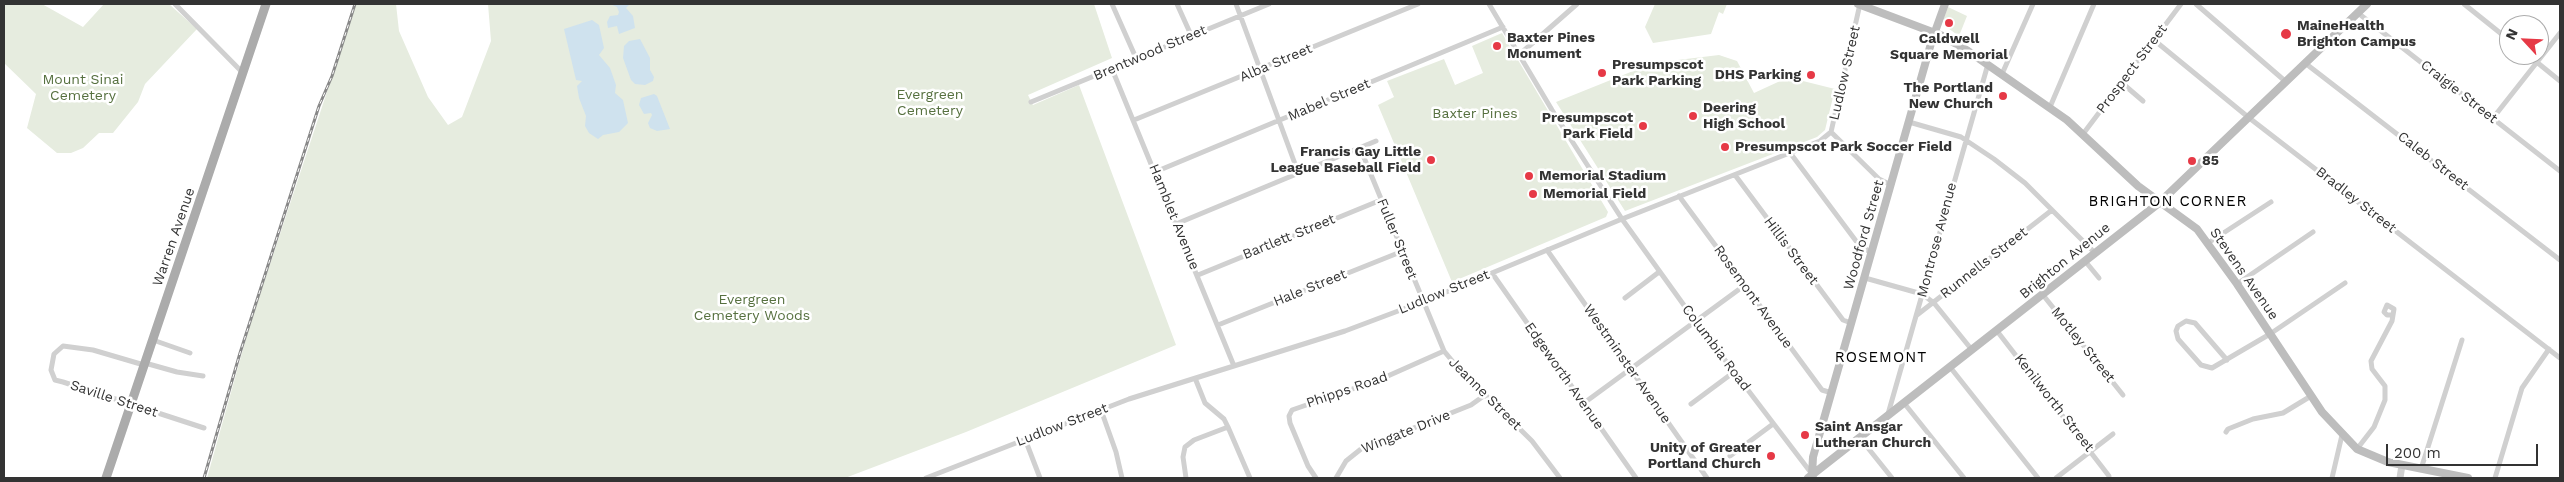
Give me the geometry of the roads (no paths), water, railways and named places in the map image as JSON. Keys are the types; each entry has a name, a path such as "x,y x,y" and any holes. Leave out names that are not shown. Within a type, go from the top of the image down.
{"main road":[{"name":"Warren Avenue","path":"106,478 266,4"},
{"name":"Woodford Street","path":"1812,477 1813,457 1935,32 1945,4"},
{"name":"Brighton Avenue","path":"1812,477 2159,203 2367,4"},
{"name":"Stevens Avenue","path":"1863,5 1935,32 1988,64 2050,106 2159,203 2197,229 2237,284 2311,396 2342,435 2357,449 2371,456 2402,465 2468,478"}],"street":[{"path":"175,4 243,73"},
{"path":"1112,4 1136,58"},
{"path":"1177,4 1191,35"},
{"path":"1236,4 1298,172"},
{"name":"Brentwood Street","path":"1031,102 1269,4"},
{"name":"Alba Street","path":"1134,120 1418,4"},
{"path":"1520,54 1577,4"},
{"path":"2002,74 2033,4"},
{"path":"2050,106 2094,4"},
{"name":"Prospect Street","path":"2083,134 2181,4"},
{"path":"2196,4 2285,81"},
{"path":"2464,4 2499,32"},
{"name":"Columbia Road","path":"1491,5 1552,110 1622,218 1659,272 1812,477"},
{"name":"Ludlow Street","path":"926,478 1101,410 1345,331 1422,302 1622,218 1791,154 1820,141 1831,132 1863,5"},
{"name":"Craigie Street","path":"2358,12 2560,171"},
{"name":"Mabel Street","path":"1155,172 1503,27"},
{"path":"2549,47 2560,33"},
{"name":"Bradley Street","path":"2154,40 2248,116 2560,358"},
{"name":"Caleb Street","path":"2305,63 2560,260"},
{"name":"Montrose Avenue","path":"1887,416 1988,64"},
{"path":"2493,118 2535,65"},
{"path":"2541,65 2560,81"},
{"name":"Hamblet Avenue","path":"1112,68 1234,366"},
{"path":"2122,83 2143,101"},
{"path":"1909,122 1965,139 2011,172 2095,253"},
{"path":"1831,132 1879,179 1891,185"},
{"path":"1176,224 1376,141"},
{"name":"Fuller Street","path":"1360,148 1422,302"},
{"path":"1791,154 1859,245 1872,253"},
{"name":"Hillis Street","path":"1735,175 1843,320 1851,323"},
{"name":"Rosemont Avenue","path":"1679,196 1822,390 1832,393"},
{"name":"Bartlett Street","path":"1198,275 1381,200"},
{"path":"2208,243 2271,202"},
{"name":"Runnells Street","path":"1916,315 1934,303 2052,210"},
{"path":"2237,284 2313,232"},
{"name":"Westminster Avenue","path":"1546,250 1707,478"},
{"name":"Hale Street","path":"1218,325 1403,251"},
{"path":"2085,261 2099,278"},
{"path":"1625,298 1659,272"},
{"name":"Edgeworth Avenue","path":"1492,273 1636,478"},
{"path":"1864,278 1922,294 1934,303 1972,350"},
{"path":"2227,360 2196,323 2186,321 2178,326 2176,334 2178,339 2203,366 2214,368 2270,334 2345,283"},
{"path":"1584,403 1745,285"},
{"name":"Motley Street","path":"2043,295 2123,395"},
{"name":"Jeanne Street","path":"1422,302 1444,351 1536,445 1560,478"},
{"path":"2357,449 2374,427 2385,400 2385,386 2372,369 2371,361 2391,322 2391,315"},
{"name":"Kenilworth Street","path":"1997,330 2092,450 2109,476"},
{"path":"153,340 190,353"},
{"path":"2421,469 2462,340"},
{"name":"Saville Street","path":"145,364 75,346 58,349 52,361 52,375 55,380 204,428"},
{"path":"2495,478 2522,388 2549,349"},
{"name":"Phipps Road","path":"1316,478 1308,466 1290,424 1289,416 1292,410 1381,379 1444,351"},
{"path":"145,364 203,376"},
{"path":"1950,367 2038,478"},
{"path":"1691,404 1734,372"},
{"path":"1195,378 1205,403 1224,419 1250,478"},
{"name":"Wingate Drive","path":"1336,478 1343,464 1358,451 1465,408 1485,395"},
{"path":"2226,432 2228,429 2253,419 2283,412 2311,396"},
{"path":"1904,403 1964,478"},
{"path":"1101,410 1116,452 1122,478"},
{"path":"1730,456 1773,424"},
{"path":"1186,478 1184,452 1188,443 1228,427"},
{"path":"2056,478 2113,434"},
{"path":"2332,478 2342,435"},
{"path":"1860,438 1892,478"},
{"path":"1025,440 1040,478"},
{"path":"2400,478 2402,465"}],"water":[{"path":"610,4 630,4 626,8 633,16 635,28 619,34 617,26 608,28 607,22 610,16 618,15 619,12 617,7"},
{"path":"592,20 599,25 604,48 599,55 610,68 616,85 615,93 623,100 628,123 619,132 603,135 598,139 589,133 585,126 586,116 579,98 577,86 582,81 576,80 564,29"},
{"path":"640,39 650,58 650,70 654,77 653,81 645,85 635,84 631,80 623,58 624,46 629,41"},
{"path":"654,94 657,96 670,129 657,131 650,128 648,123 652,115 651,113 644,114 639,105 641,98"}],"railway":[{"path":"204,478 240,353 319,106 332,76 355,4"}],"place":[{"name":"Caldwell Square Memorial","path":"1949,23"},
{"name":"MaineHealth Brighton Campus","path":"2286,34"},
{"name":"Baxter Pines Monument","path":"1497,46"},
{"name":"Presumpscot Park Parking","path":"1602,73"},
{"name":"DHS Parking","path":"1811,75"},
{"name":"The Portland New Church","path":"2003,96"},
{"name":"Deering High School","path":"1693,116"},
{"name":"Presumpscot Park Field","path":"1643,126"},
{"name":"Presumpscot Park Soccer Field","path":"1725,147"},
{"name":"Francis Gay Little League Baseball Field","path":"1431,160"},
{"name":"85","path":"2192,161"},
{"name":"Memorial Stadium","path":"1529,176"},
{"name":"Memorial Field","path":"1533,194"},
{"name":"Saint Ansgar Lutheran Church","path":"1805,435"},
{"name":"Unity of Greater Portland Church","path":"1771,456"}],"district":[{"name":"BRIGHTON CORNER","path":"2168,202"},
{"name":"ROSEMONT","path":"1881,358"}],"park label":[{"name":"Mount Sinai Cemetery","path":"83,88"},
{"name":"Evergreen Cemetery","path":"930,104"},
{"name":"Baxter Pines","path":"1475,114"},
{"name":"Evergreen Cemetery Woods","path":"752,308"}]}
